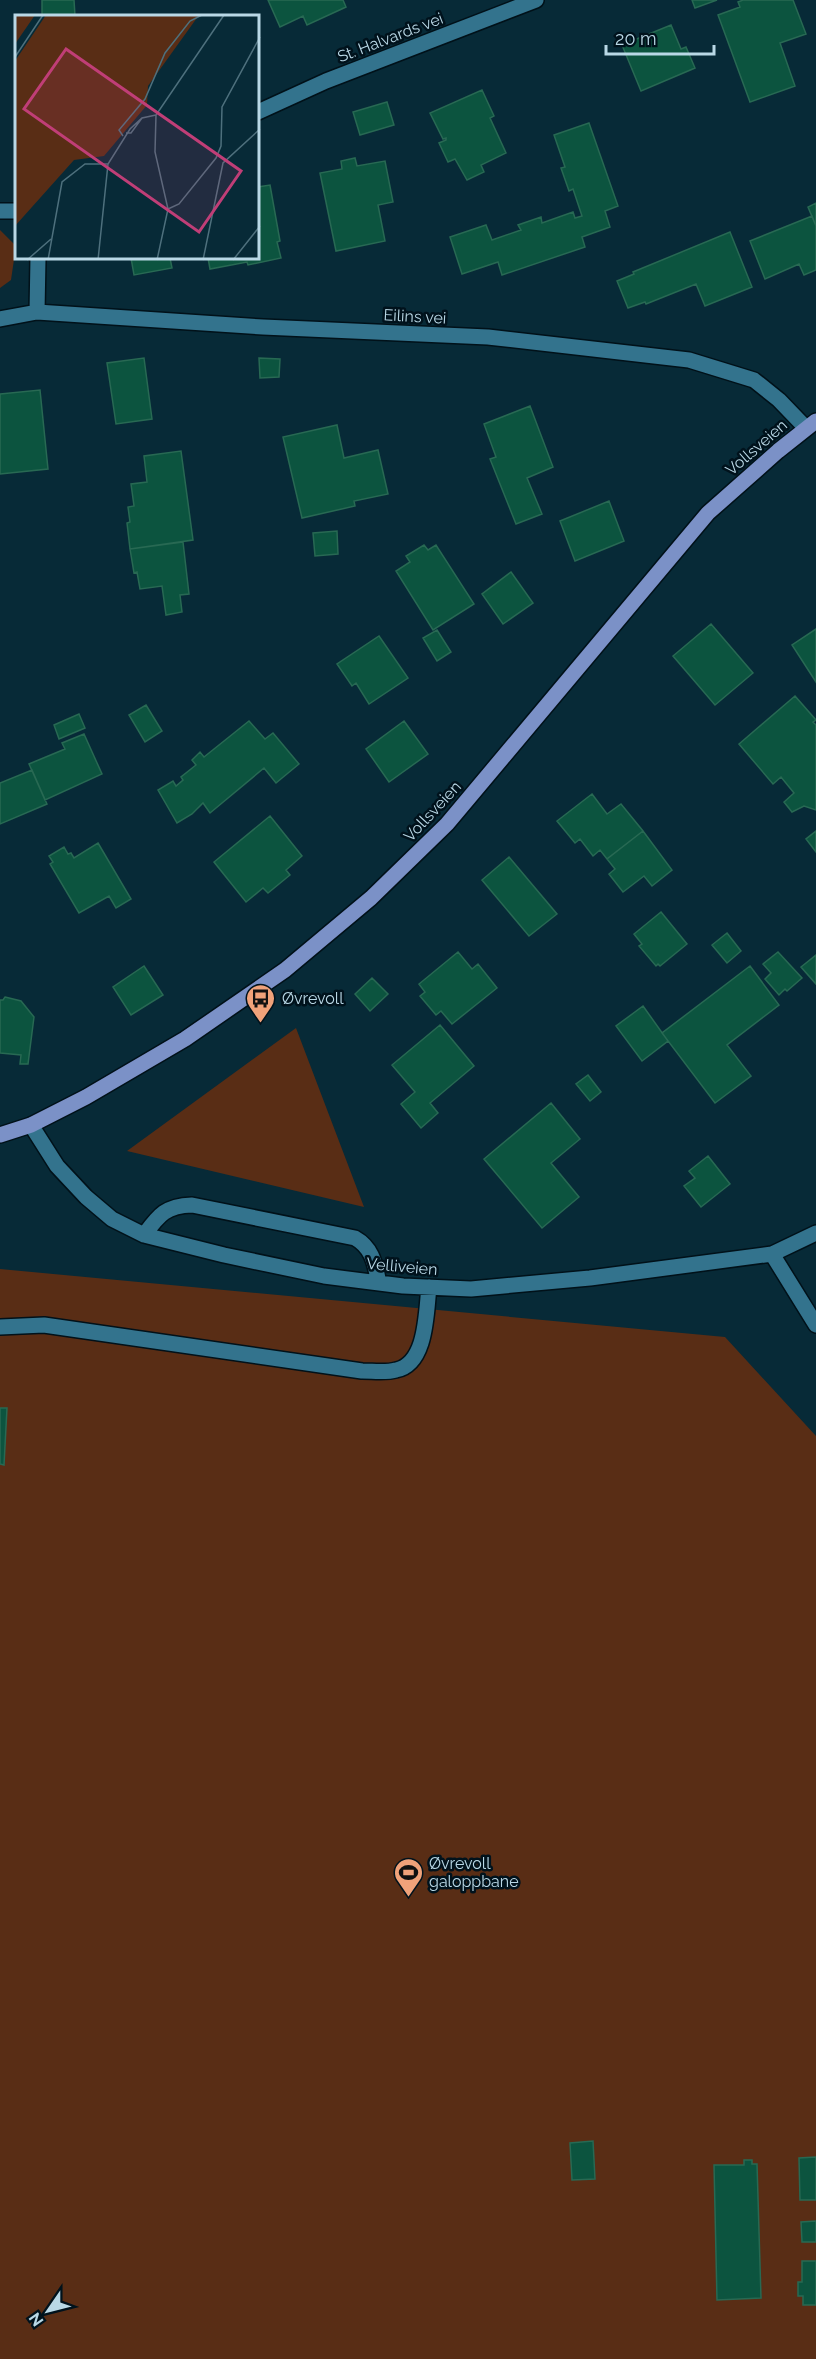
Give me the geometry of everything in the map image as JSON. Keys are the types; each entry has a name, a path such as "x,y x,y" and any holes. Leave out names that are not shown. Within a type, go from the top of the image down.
{"main road":[{"name":"Vollsveien","path":"0,1135 31,1125 138,1068 232,1008 285,970 371,898 447,824 708,513 811,425"}],"street":[{"name":"St. Halvards vei","path":"260,111 326,81 536,0"},
{"path":"37,312 38,260"},
{"name":"Eilins vei","path":"0,319 37,312 263,327 488,337 689,360 754,380 811,425"},
{"name":"Velliveien","path":"31,1125 57,1166 86,1197 112,1219 144,1235 324,1276 380,1283 471,1289 590,1278 772,1254 816,1233"},
{"path":"144,1235 164,1212 176,1206 192,1205 356,1239 365,1244 372,1253 380,1283"},
{"path":"772,1254 816,1325"},
{"path":"0,1327 44,1324 362,1371 397,1370 411,1362 422,1343 429,1287"}],"shaded area":[{"path":"0,230 15,245 15,253 11,280 0,288"},
{"path":"296,1028 364,1207 127,1151"},
{"name":"Øvrevoll galoppbane","path":"0,1269 725,1337 816,1436 816,2359 0,2359"}],"building":[{"path":"42,0 74,0 75,15 42,15"},
{"path":"268,0 343,0 346,7 307,25 303,16 280,27"},
{"path":"692,0 717,0 695,8"},
{"path":"743,0 793,0 806,34 780,43 795,86 750,102 718,15 740,7 738,2"},
{"path":"671,25 681,49 686,47 695,68 641,91 622,45"},
{"path":"482,90 494,116 490,118 506,153 481,165 484,172 467,180 455,159 448,162 439,143 446,138 443,139 430,113"},
{"path":"387,102 394,125 360,135 353,112"},
{"path":"589,123 618,206 605,211 610,227 582,237 585,247 502,275 498,262 462,274 450,237 486,225 492,240 521,230 518,225 541,217 542,223 573,212 575,218 582,216 573,189 569,191 561,168 565,167 554,135"},
{"path":"355,158 357,166 385,161 393,202 378,205 385,241 336,251 320,173 342,169 341,161"},
{"path":"270,185 281,258 248,265 247,262 210,269 208,260 260,260 260,187"},
{"path":"816,203 816,226 808,207"},
{"path":"812,216 816,226 816,270 804,275 799,264 765,279 750,241"},
{"path":"730,232 752,287 705,306 696,284 646,304 645,302 628,308 617,281 634,274 633,272"},
{"path":"131,260 170,260 172,268 134,275"},
{"path":"144,358 152,419 116,424 107,363"},
{"path":"259,358 280,359 279,377 260,378"},
{"path":"40,390 48,469 0,474 0,394"},
{"path":"530,406 553,467 527,478 542,514 516,524 490,459 496,457 484,424"},
{"path":"337,425 344,458 378,450 388,494 354,501 355,506 302,518 283,437"},
{"path":"181,451 193,540 130,549 127,523 130,522 128,507 134,506 131,484 147,482 144,456"},
{"path":"609,501 624,541 575,561 560,521"},
{"path":"337,531 338,554 315,556 313,533"},
{"path":"183,542 189,594 180,595 182,612 166,615 162,586 140,589 137,572 134,573 130,549"},
{"path":"424,545 428,550 436,545 474,604 433,630 396,571 410,562 406,556"},
{"path":"511,572 533,603 503,624 482,594"},
{"path":"711,624 753,673 715,705 673,656"},
{"path":"816,629 816,682 792,645"},
{"path":"437,630 451,652 437,661 423,638"},
{"path":"379,636 408,678 369,704 356,683 352,686 337,664"},
{"path":"795,696 816,720 813,722 816,725 816,810 804,806 792,812 784,802 794,793 781,777 773,784 739,744"},
{"path":"146,705 162,731 145,742 129,715"},
{"path":"79,714 85,728 59,739 54,725"},
{"path":"249,721 265,739 273,733 299,764 276,783 264,768 210,813 203,803 192,814 177,823 158,790 173,781 176,786 183,780 181,777 196,765 192,760 200,752 204,757"},
{"path":"404,721 428,754 389,782 366,749"},
{"path":"84,734 102,774 45,800 29,764 65,749 62,743"},
{"path":"32,770 47,804 0,824 0,783"},
{"path":"592,794 607,814 621,804 643,831 607,859 600,850 593,856 580,839 575,843 557,821"},
{"path":"270,816 302,856 286,870 290,875 268,893 263,888 246,902 214,862"},
{"path":"643,831 672,870 652,886 644,876 623,892 609,874 615,869 607,859"},
{"path":"816,831 816,852 806,839"},
{"path":"98,843 131,899 116,908 109,896 79,913 50,864 53,862 49,856 64,847 74,858"},
{"path":"509,857 557,914 529,936 482,880"},
{"path":"661,912 687,944 660,966 658,964 656,966 639,946 642,944 634,934"},
{"path":"727,933 741,951 727,963 712,945"},
{"path":"458,952 472,969 478,964 497,988 452,1024 441,1011 436,1015 420,996 425,992 419,984"},
{"path":"778,952 802,978 779,995 765,979 771,973 763,964"},
{"path":"816,955 816,984 801,967"},
{"path":"144,966 163,995 131,1015 113,987"},
{"path":"750,966 779,1005 727,1045 751,1076 715,1103 662,1033"},
{"path":"372,978 388,994 370,1011 355,994"},
{"path":"5,997 21,1001 34,1017 28,1064 20,1064 21,1055 0,1053 0,1000"},
{"path":"643,1006 668,1041 642,1061 616,1026"},
{"path":"440,1025 474,1066 430,1103 438,1113 421,1128 401,1104 415,1092 392,1065"},
{"path":"588,1075 601,1092 590,1101 576,1084"},
{"path":"551,1103 580,1139 551,1163 579,1197 542,1228 484,1159"},
{"path":"708,1156 730,1184 701,1207 684,1186 695,1178 689,1171"},
{"path":"0,1408 7,1408 4,1465 0,1464"},
{"path":"593,2141 595,2179 572,2180 570,2143"},
{"path":"816,2157 816,2200 800,2200 799,2158"},
{"path":"744,2160 752,2160 752,2164 757,2164 761,2298 717,2300 714,2165 744,2165"},
{"path":"816,2221 816,2242 802,2242 801,2222"},
{"path":"802,2261 816,2261 816,2305 803,2305 803,2296 798,2296 798,2282 802,2282"}],"place":[{"name":"Øvrevoll","path":"261,1024"},
{"name":"Øvrevoll galoppbane","path":"408,1898"}]}
